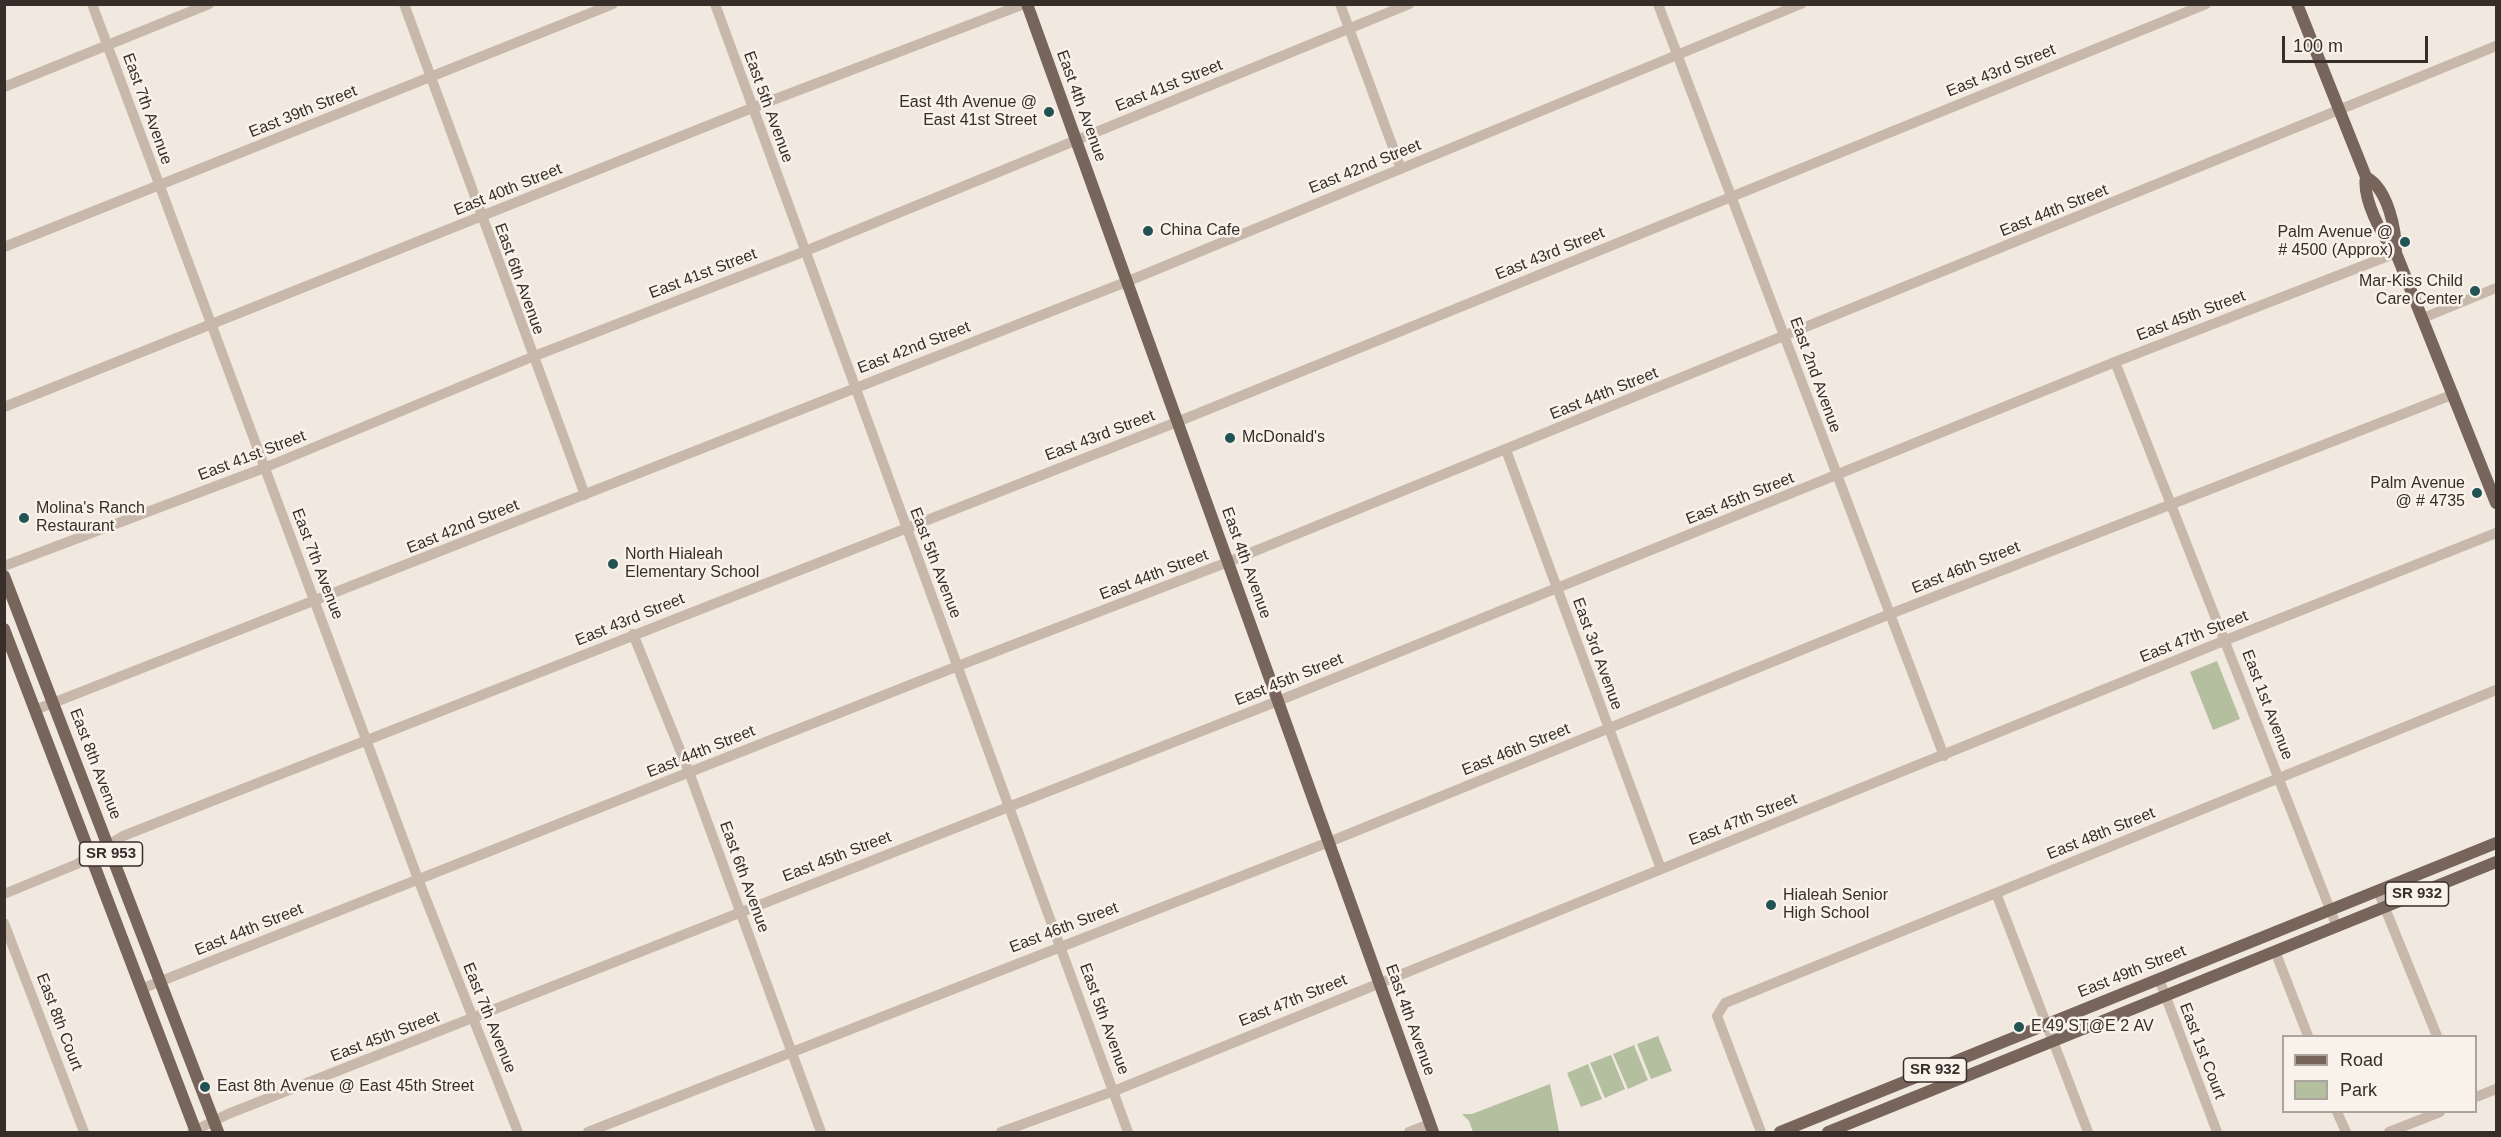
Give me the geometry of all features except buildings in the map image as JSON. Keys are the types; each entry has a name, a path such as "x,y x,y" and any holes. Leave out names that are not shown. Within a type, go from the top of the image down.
{"main road":[{"name":"East 4th Avenue","path":"1026,4 1431,1128"},
{"path":"2297,4 2366,177 2364,188 2384,238 2396,253 2496,503"},
{"name":"East 8th Avenue","path":"4,576 216,1127"},
{"name":"SR 953","path":"4,628 195,1132"},
{"name":"East 49th Street","path":"1780,1132 2496,843"},
{"name":"SR 932","path":"1828,1132 2496,862"}],"street":[{"name":"East 7th Avenue","path":"92,4 418,879 518,1132"},
{"path":"4,87 209,4"},
{"name":"East 6th Avenue","path":"404,4 432,77 480,217 585,495"},
{"name":"East 39th Street","path":"4,247 614,4"},
{"name":"East 5th Avenue","path":"715,4 803,252 855,387 1128,1132"},
{"name":"East 40th Street","path":"4,407 752,108 1026,4"},
{"path":"1340,4 1401,169"},
{"name":"East 41st Street","path":"4,566 264,468 532,357 803,252 1409,4"},
{"name":"East 2nd Avenue","path":"1658,4 1944,756"},
{"name":"East 42nd Street","path":"35,710 1126,282 1801,4"},
{"name":"East 43rd Street","path":"4,894 77,864 123,836 1177,422 2206,4"},
{"name":"East 44th Street","path":"141,989 958,666 1228,562 2496,46"},
{"name":"East 45th Street","path":"195,1132 216,1127 740,910 1278,701 1836,477 2115,362 2396,253"},
{"path":"2423,318 2496,288"},
{"name":"East 1st Avenue","path":"2115,362 2337,927"},
{"name":"East 46th Street","path":"588,1132 1329,842 2170,503 2454,394"},
{"name":"East 3rd Avenue","path":"1506,450 1661,868"},
{"name":"East 47th Street","path":"1001,1132 1114,1091 1661,868 2496,533"},
{"name":"East 6th Avenue","path":"633,634 689,772 821,1132"},
{"name":"East 48th Street","path":"1761,1132 1717,1016 1719,1009 1725,1003 2496,690"},
{"path":"2378,891 2437,1035"},
{"path":"1996,893 2088,1132"},
{"name":"East 8th Court","path":"4,923 84,1132"},
{"path":"2275,951 2308,1035"},
{"name":"East 1st Court","path":"2159,979 2217,1132"},
{"path":"2477,1096 2496,1089"},
{"path":"2337,1113 2346,1132"},
{"path":"2389,1132 2417,1127 2438,1113"},
{"path":"1409,1132 1431,1128"}],"green space":[{"path":"2217,661 2240,719 2213,730 2190,672"},
{"path":"1658,1036 1672,1071 1651,1079 1637,1044"},
{"path":"1634,1045 1648,1080 1628,1089 1613,1054"},
{"path":"1611,1055 1625,1089 1605,1098 1590,1063"},
{"path":"1588,1064 1602,1099 1581,1107 1567,1073"},
{"path":"1550,1084 1559,1132 1473,1132 1469,1121 1462,1114 1472,1114"}],"place":[{"name":"East 4th Avenue @ East 41st Street","path":"1049,112"},
{"name":"China Cafe","path":"1148,231"},
{"name":"Palm Avenue @ # 4500 (Approx)","path":"2405,242"},
{"name":"Mar-Kiss Child Care Center","path":"2475,291"},
{"name":"McDonald's","path":"1230,438"},
{"name":"Palm Avenue @ # 4735","path":"2477,493"},
{"name":"Molina's Ranch Restaurant","path":"24,518"},
{"name":"North Hialeah Elementary School","path":"613,564"},
{"name":"Hialeah Senior High School","path":"1771,905"},
{"name":"E 49 ST@E 2 AV","path":"2019,1027"},
{"name":"East 8th Avenue @ East 45th Street","path":"205,1087"}]}
